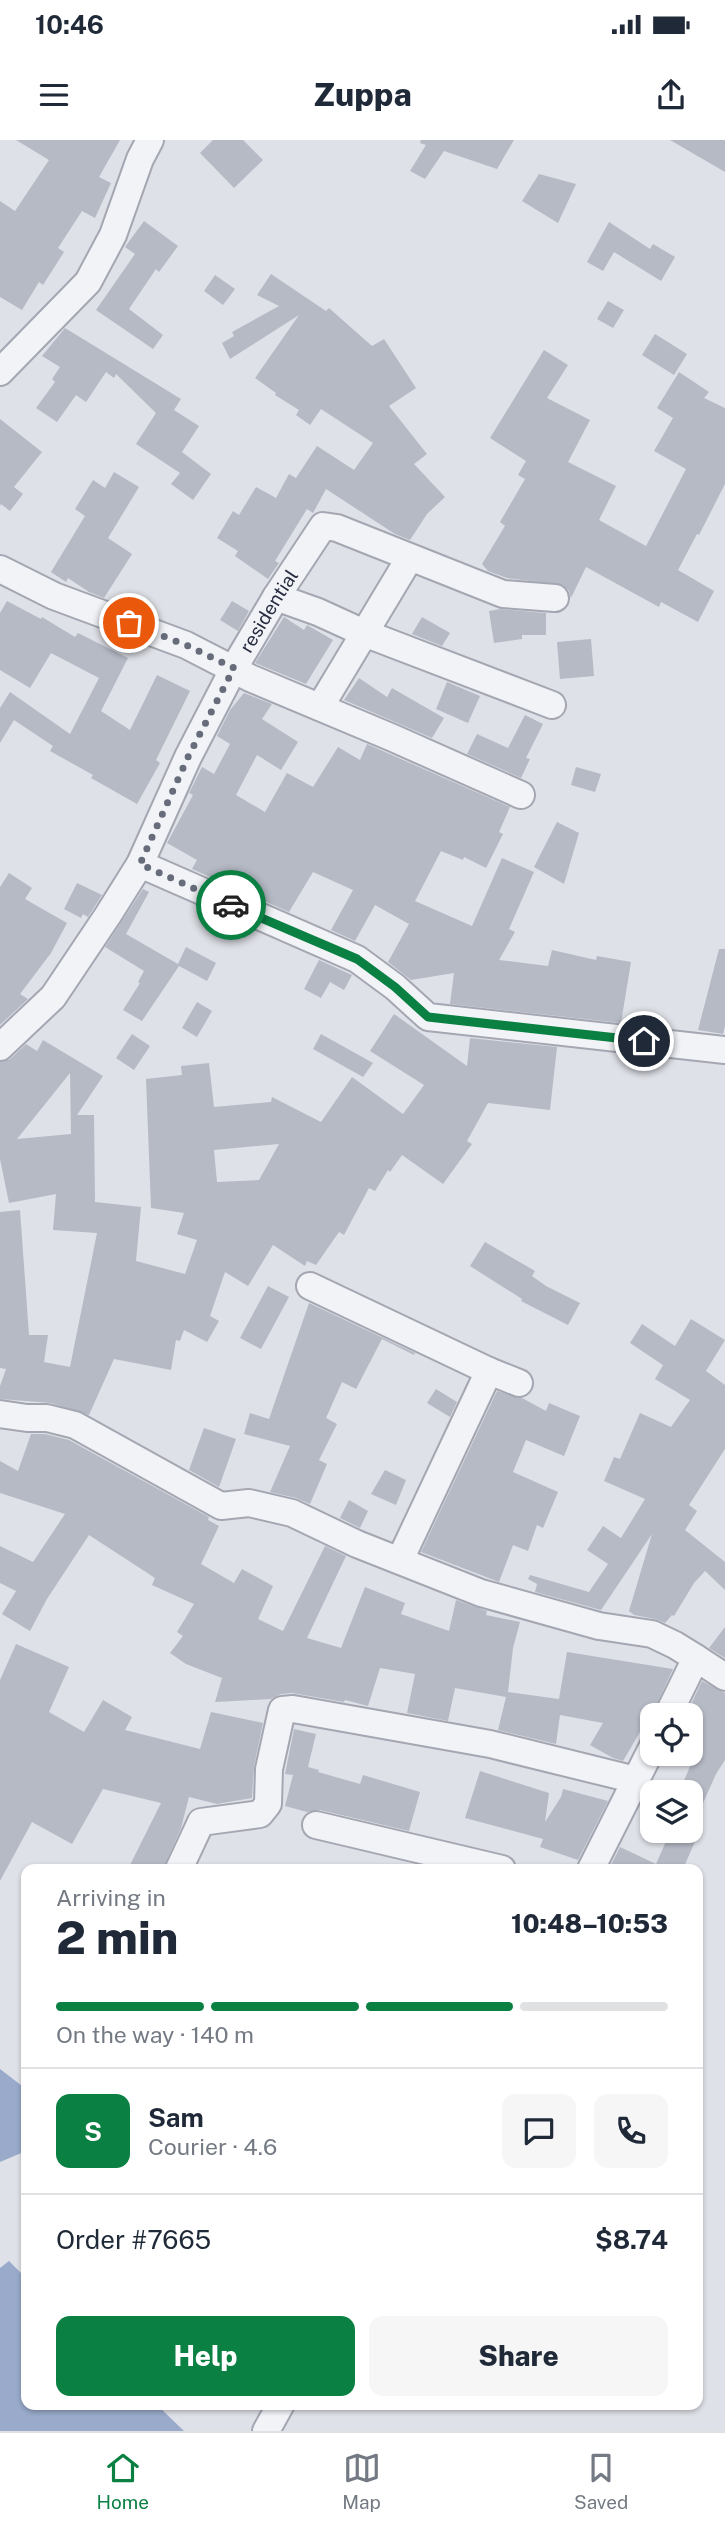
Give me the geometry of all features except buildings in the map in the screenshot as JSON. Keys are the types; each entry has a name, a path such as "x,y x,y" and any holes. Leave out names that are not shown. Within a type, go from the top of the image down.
{"street":[{"path":"0,372 88,282 113,235 140,159 150,140"},
{"name":"residential","path":"0,1047 53,997 140,864 188,757 234,668 276,597 323,526 337,528 409,559"},
{"path":"320,707 409,559 503,594 555,598"},
{"path":"0,569 54,596 176,640 250,678 521,795"},
{"path":"276,597 552,705"},
{"path":"140,864 357,959 395,987 428,1017 725,1049"},
{"path":"310,1286 519,1383"},
{"path":"400,1560 489,1371"},
{"path":"0,1414 47,1418 75,1425 221,1506 248,1503 292,1513 357,1544 481,1592 599,1626 652,1634 675,1645 725,1677"},
{"path":"674,1703 696,1658"},
{"path":"181,1864 201,1822 260,1814 268,1804 269,1769 282,1710 293,1709 462,1738 636,1780"},
{"path":"594,1864 643,1766"},
{"path":"316,1825 481,1864"},
{"path":"267,2431 278,2410"}],"water":[{"path":"0,2069 21,2085 21,2153 0,2162"},
{"path":"9,2261 21,2273 21,2410 162,2410 184,2431 0,2431 0,2268"}],"way so far":[{"path":"129,623 186,645 234,668 188,757 140,864 231,905"}],"route":[{"path":"231,905 357,959 395,987 428,1017 644,1041"}]}
